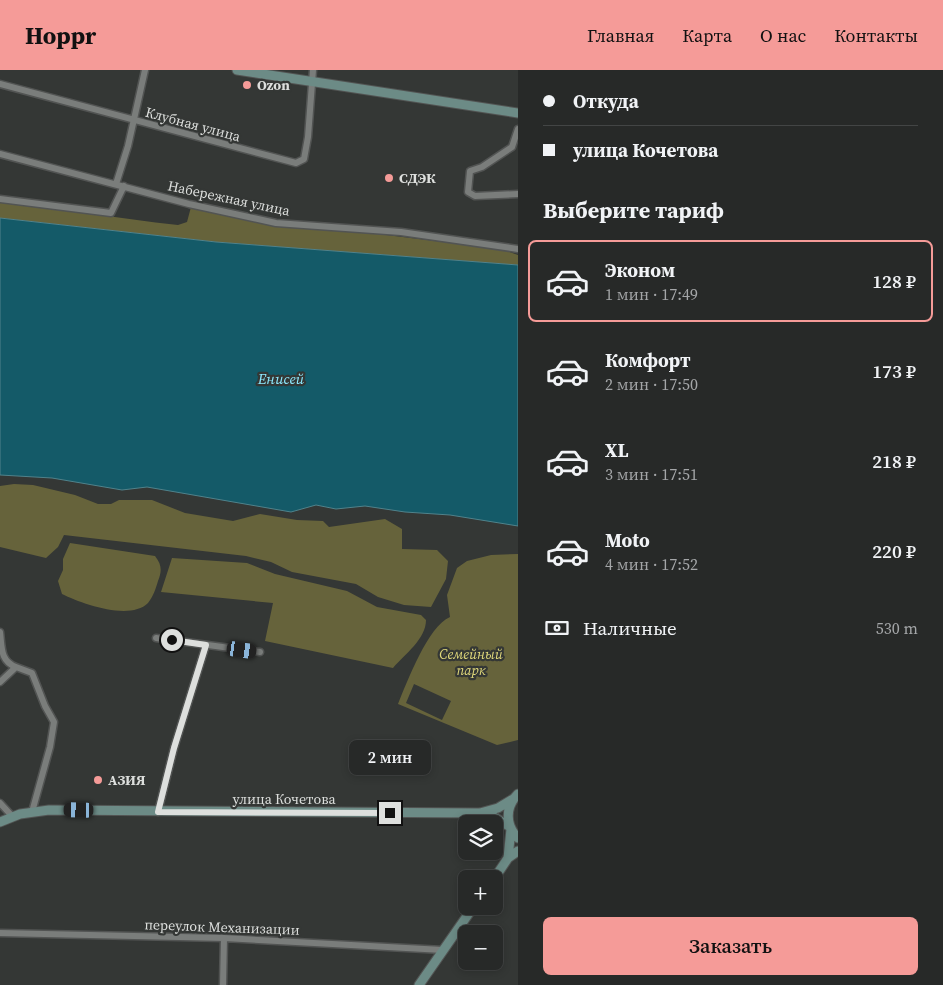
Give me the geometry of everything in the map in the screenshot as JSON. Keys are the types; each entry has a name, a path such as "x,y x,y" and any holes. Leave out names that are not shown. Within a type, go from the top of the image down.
{"street":[{"path":"116,184 128,146 145,70"},
{"path":"237,70 518,114"},
{"path":"313,70 314,82"},
{"name":"Клубная улица","path":"0,84 271,158 299,163 304,158 308,137 314,82"},
{"path":"518,129 512,147 482,167 470,171 467,190 470,195 475,196 518,194"},
{"name":"Набережная улица","path":"0,154 276,223 401,232 518,249"},
{"path":"0,199 111,213 124,186"},
{"path":"0,632 3,656 9,664 26,670 35,677 45,706 54,722 50,747 32,812"},
{"path":"156,638 260,652"},
{"path":"158,812 174,748 206,645"},
{"path":"0,682 16,667"},
{"path":"508,858 510,828 508,813 517,795"},
{"name":"улица Кочетова","path":"479,813 498,808 517,795"},
{"path":"0,804 12,816"},
{"name":"улица Кочетова","path":"0,822 12,816 32,812 479,813 494,817 510,828"},
{"path":"510,828 518,838"},
{"path":"500,870 508,858 518,851"},
{"path":"419,985 468,915"},
{"name":"переулок Механизации","path":"0,933 224,938 444,950"},
{"path":"223,985 224,938"}],"green space":[{"path":"0,202 178,225 187,222 191,207 273,225 370,233 501,249 518,255 518,265 216,242 0,218"},
{"path":"14,484 33,485 75,495 98,504 111,504 119,500 152,500 185,513 233,521 260,514 297,520 323,521 329,527 385,519 402,529 402,549 437,550 448,561 446,579 431,607 404,605 378,597 356,584 292,572 271,562 246,556 64,535 58,547 46,558 0,547 0,486"},
{"path":"70,543 155,556 161,571 150,601 140,608 130,611 118,611 93,606 62,594 58,581 63,570 63,559"},
{"name":"Семейный парк","path":"518,554 518,740 497,745 398,704 426,643 442,622 450,617 447,595 457,568 467,561 491,555","holes":["414,684 451,701 442,720 406,703"]},
{"path":"172,558 247,563 275,574 347,591 377,607 421,615 426,620 423,634 393,668 265,641 273,603 161,592"}],"water":[{"name":"Енисей","path":"0,218 216,242 518,265 518,526 450,515 405,512 365,506 336,509 316,505 291,512 147,487 122,490 52,478 0,475"}],"place":[{"name":"Ozon","path":"247,85"},
{"name":"СДЭК","path":"389,178"},
{"name":"АЗИЯ","path":"98,780"}],"route":[{"path":"172,640 206,645 174,748 158,812 390,813"}]}
